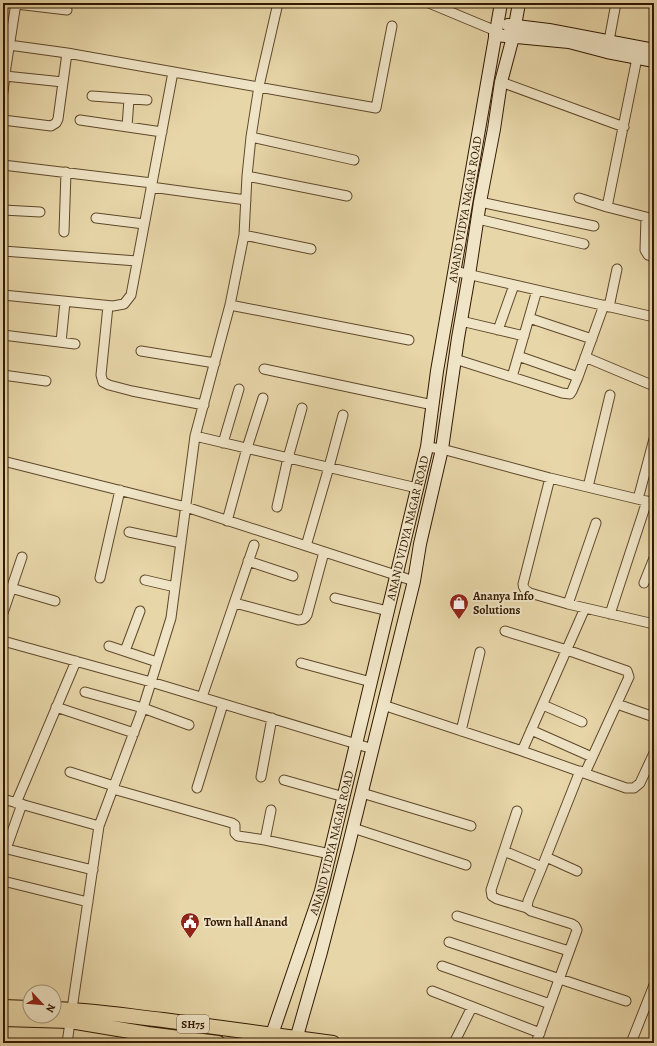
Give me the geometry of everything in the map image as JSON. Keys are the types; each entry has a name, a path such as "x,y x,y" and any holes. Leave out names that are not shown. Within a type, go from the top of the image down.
{"main road":[{"name":"ANAND VIDYA NAGAR ROAD","path":"271,1039 321,891 427,447 437,371 501,3"},
{"name":"ANAND VIDYA NAGAR ROAD","path":"296,1040 321,952 362,793 414,580 420,544 442,449 480,202 494,129 501,82 514,31 519,3"},
{"path":"496,30 514,31 569,42 654,50"},
{"path":"608,46 638,58 654,61"},
{"path":"3,1007 22,1008"},
{"name":"SH75","path":"62,1012 147,1038 218,1043"},
{"name":"SH75","path":"3,1019 71,1015 271,1039 332,1043"}],"street":[{"path":"3,92 4,70 16,3 67,10"},
{"path":"67,1043 99,826 143,708 171,618 195,436 230,305 244,235 247,176 251,137 259,86 278,3"},
{"path":"430,3 496,30"},
{"path":"608,46 616,3"},
{"path":"9,44 259,86 376,108 392,26"},
{"path":"3,120 51,126 56,124 58,119 67,53"},
{"path":"607,207 638,58"},
{"path":"4,70 63,82"},
{"path":"3,295 113,306 124,304 131,295 173,72"},
{"path":"501,82 624,127"},
{"path":"92,96 147,100"},
{"path":"127,127 129,99"},
{"path":"80,120 162,132"},
{"path":"251,137 354,160"},
{"path":"3,165 66,172 246,200"},
{"path":"64,232 66,172"},
{"path":"247,176 347,196"},
{"path":"579,198 650,218 644,250 648,255 654,257"},
{"path":"480,202 594,226"},
{"path":"3,210 40,212"},
{"path":"96,218 144,224"},
{"path":"478,219 584,244"},
{"path":"244,235 310,249"},
{"path":"3,251 137,261"},
{"path":"455,359 570,394 607,306 616,269"},
{"path":"454,272 654,317"},
{"path":"498,330 514,285"},
{"path":"512,377 537,290"},
{"path":"61,342 65,302"},
{"path":"230,305 409,340"},
{"path":"108,306 101,375 103,382 132,391 204,405"},
{"path":"529,318 592,339"},
{"path":"461,321 524,336"},
{"path":"3,335 75,344"},
{"path":"141,351 215,363"},
{"path":"518,356 578,377"},
{"path":"585,357 654,386"},
{"path":"264,369 432,405"},
{"path":"3,375 46,381"},
{"path":"223,443 239,389"},
{"path":"588,487 610,396"},
{"path":"227,520 263,398"},
{"path":"277,507 288,458 302,408"},
{"path":"306,546 343,415"},
{"path":"195,436 417,488"},
{"path":"610,614 647,501 654,439"},
{"path":"427,447 442,449 550,478 647,501"},
{"path":"3,461 186,507 414,580"},
{"path":"550,478 523,588 530,593 568,604 654,624"},
{"path":"100,578 120,490"},
{"path":"568,604 596,523"},
{"path":"130,532 181,543"},
{"path":"202,697 254,545"},
{"path":"234,603 298,620 305,619 324,552"},
{"path":"3,613 22,557"},
{"path":"644,583 654,558"},
{"path":"248,561 293,576"},
{"path":"145,580 175,587"},
{"path":"12,588 55,601"},
{"path":"335,598 388,611"},
{"path":"522,751 585,608"},
{"path":"125,651 140,611"},
{"path":"505,630 627,671 629,677 592,757 582,772 528,901 527,908"},
{"path":"3,641 151,682 373,749"},
{"path":"109,646 157,662"},
{"path":"460,730 480,652"},
{"path":"76,661 56,707 19,804 5,848 93,870"},
{"path":"301,663 371,682"},
{"path":"85,692 143,708 190,725"},
{"path":"197,788 223,704"},
{"path":"617,704 654,717"},
{"path":"384,705 522,751 626,788 634,788 640,783 654,753"},
{"path":"542,705 582,722"},
{"path":"56,707 134,733"},
{"path":"261,777 272,718"},
{"path":"531,730 592,757"},
{"path":"70,772 114,788 232,823 235,825 235,833 238,836 265,840 330,854"},
{"path":"284,780 344,796"},
{"path":"362,793 471,826"},
{"path":"3,799 99,826"},
{"path":"265,840 271,810"},
{"path":"517,811 491,890 492,896 576,926 577,930 536,1043"},
{"path":"353,828 466,865"},
{"path":"504,851 542,868"},
{"path":"546,857 577,870"},
{"path":"3,881 88,902"},
{"path":"457,916 569,951"},
{"path":"449,942 626,1001"},
{"path":"442,966 550,1004"},
{"path":"632,1043 654,985"},
{"path":"432,992 540,1033"},
{"path":"454,1043 472,1007"}],"place":[{"name":"Ananya Info Solutions","path":"459,620"},
{"name":"Town hall Anand","path":"190,939"}]}
